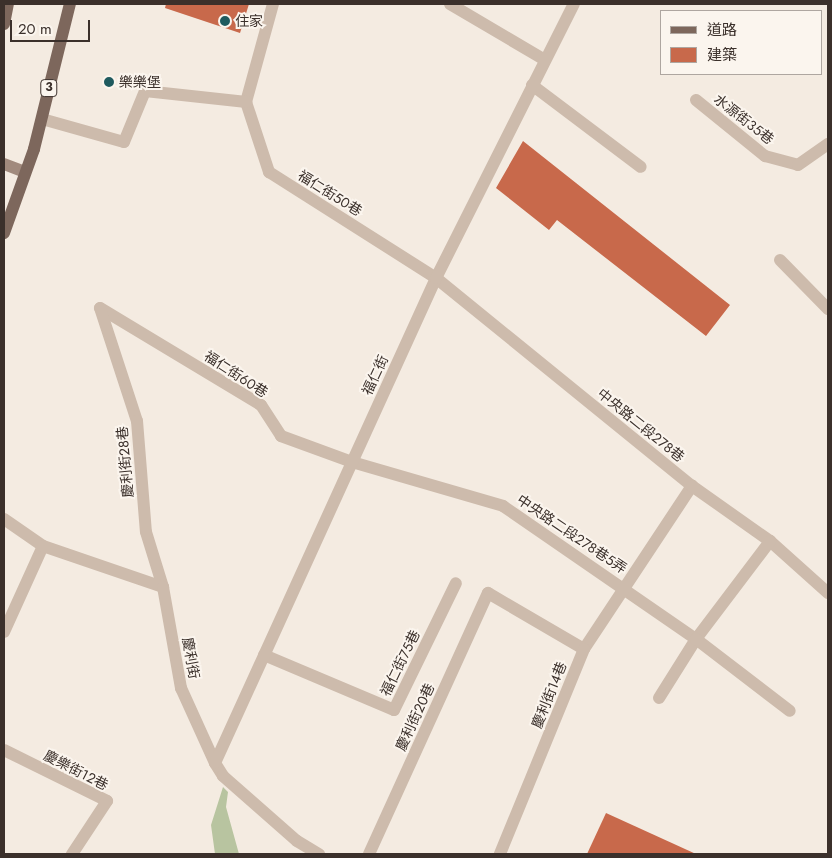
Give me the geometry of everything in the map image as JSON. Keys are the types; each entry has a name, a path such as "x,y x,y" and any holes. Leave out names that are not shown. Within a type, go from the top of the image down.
{"main road":[{"path":"4,24 8,4"},
{"name":"3","path":"4,232 42,119 70,4"}],"street":[{"path":"42,119 124,142 145,91 246,102 273,4"},
{"path":"450,4 545,60"},
{"name":"福仁街","path":"215,763 436,278 574,4"},
{"path":"532,85 641,167"},
{"name":"水源街35巷","path":"696,100 765,156 798,165 828,144"},
{"name":"福仁街50巷","path":"246,102 269,172 436,278"},
{"path":"4,164 25,172"},
{"path":"780,260 828,308"},
{"name":"中央路二段278巷","path":"436,278 692,486 770,541 828,593"},
{"name":"福仁街60巷","path":"100,308 261,405 281,436 352,462 503,506"},
{"name":"慶利街28巷","path":"100,308 137,421 146,532 163,587"},
{"name":"中央路二段278巷5弄","path":"584,649 692,486"},
{"name":"中央路二段278巷5弄","path":"503,506 625,588 665,622 696,639 790,710"},
{"path":"4,519 43,546 163,587"},
{"path":"659,698 696,639 770,541"},
{"path":"4,632 43,546"},
{"name":"福仁街75巷","path":"264,655 394,710 456,583"},
{"name":"慶利街","path":"163,587 181,688 215,763 223,776 297,841 319,854"},
{"name":"慶利街20巷","path":"369,854 488,593 584,649"},
{"name":"慶利街14巷","path":"500,854 584,649"},
{"name":"慶樂街12巷","path":"4,750 106,800 72,854"}],"green space":[{"path":"223,787 228,792 226,807 239,854 215,854 211,825"}],"building":[{"name":"住家","path":"166,4 249,4 240,33 165,8"},
{"path":"523,141 730,305 706,336 557,220 549,230 496,188"},
{"path":"606,813 696,854 587,854"}],"place":[{"name":"住家","path":"225,21"},
{"name":"樂樂堡","path":"109,82"}]}
